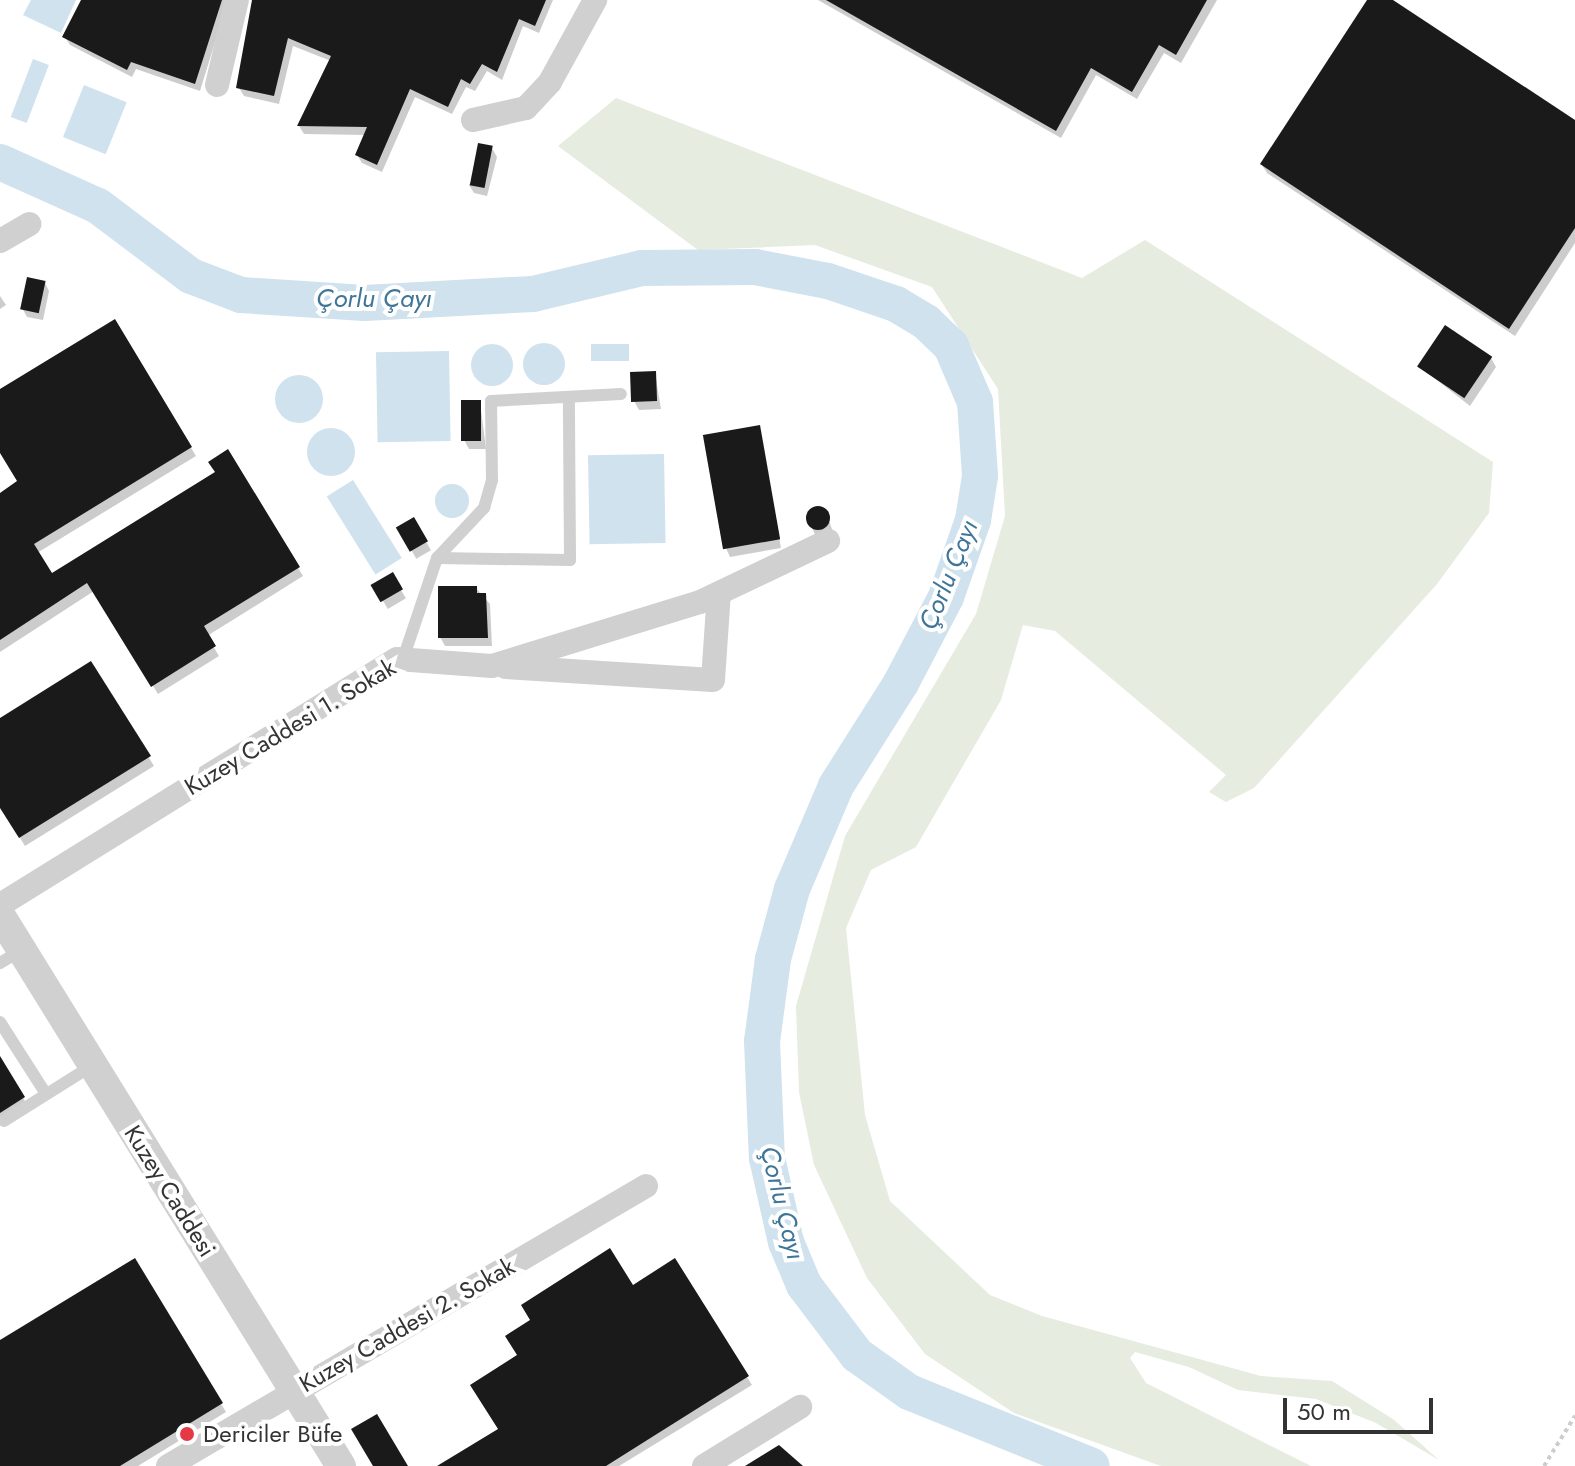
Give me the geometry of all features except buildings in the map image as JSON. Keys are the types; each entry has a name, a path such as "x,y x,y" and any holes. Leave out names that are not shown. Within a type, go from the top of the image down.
{"street":[{"path":"217,85 237,0"},
{"path":"473,120 526,108 550,82 595,0"},
{"path":"0,241 29,224"},
{"name":"Kuzey Caddesi 1. Sokak","path":"0,905 403,659 492,666 719,593 828,541"},
{"path":"492,666 713,680 719,593"},
{"name":"Kuzey Caddesi","path":"0,915 11,956 93,1065 341,1466"},
{"name":"Kuzey Caddesi 2. Sokak","path":"168,1466 646,1186"},
{"path":"704,1466 800,1407"}],"lane":[{"path":"403,659 437,558 484,508 492,480 491,401 621,394"},
{"path":"437,558 570,560 569,397"},
{"path":"0,1022 46,1094"},
{"path":"4,1121 93,1065"}],"path":[{"path":"1544,1466 1575,1416"}],"shaded area":[{"path":"616,98 1082,278 1145,240 1493,462 1489,513 1437,584 1254,788 1226,802 1209,792 1226,775 1055,631 1023,625 1001,700 916,847 871,870 846,928 865,1115 890,1201 990,1295 1042,1316 1261,1376 1332,1381 1393,1419 1439,1460 1376,1423 1316,1399 1238,1390 1189,1367 1135,1352 1130,1358 1146,1383 1311,1466 1161,1466 1014,1413 925,1354 867,1278 814,1165 799,1092 796,1006 845,836 976,614 1005,516 998,389 932,287 815,245 698,250 558,146"}],"water":[{"path":"31,0 76,0 61,33 23,15"},
{"path":"33,59 49,65 27,123 11,117"},
{"path":"84,85 127,102 106,154 63,137"},
{"path":"544,343 559,349 565,364 559,379 544,385 529,379 523,364 529,349"},
{"path":"492,344 507,350 513,365 507,380 492,386 477,380 471,365 477,350"},
{"path":"591,344 629,344 629,361 591,361"},
{"path":"449,351 451,441 378,442 376,352"},
{"path":"299,375 308,376 316,382 322,390 322,408 316,416 308,422 299,423 290,422 282,416 276,408 275,399 276,390 282,382 290,376"},
{"path":"331,428 340,429 348,435 354,443 354,461 348,469 340,475 331,476 322,475 314,469 308,461 307,452 308,443 314,435 322,429"},
{"path":"664,454 666,543 590,544 588,455"},
{"path":"353,480 402,558 375,574 327,496"},
{"path":"452,484 464,489 469,501 464,513 452,518 440,513 435,501 440,489"}],"waterway":[{"name":"Çorlu Çayı","path":"0,162 98,206 191,276 241,295 365,303 533,294 642,268 755,267 828,281 896,304 926,322 951,346 975,402 980,476 973,520 946,597 901,683 836,786 792,889 773,959 762,1041 767,1158 786,1242 804,1285 857,1355 909,1392 1092,1466"}],"place":[{"name":"Dericiler Büfe","path":"187,1434"}]}
